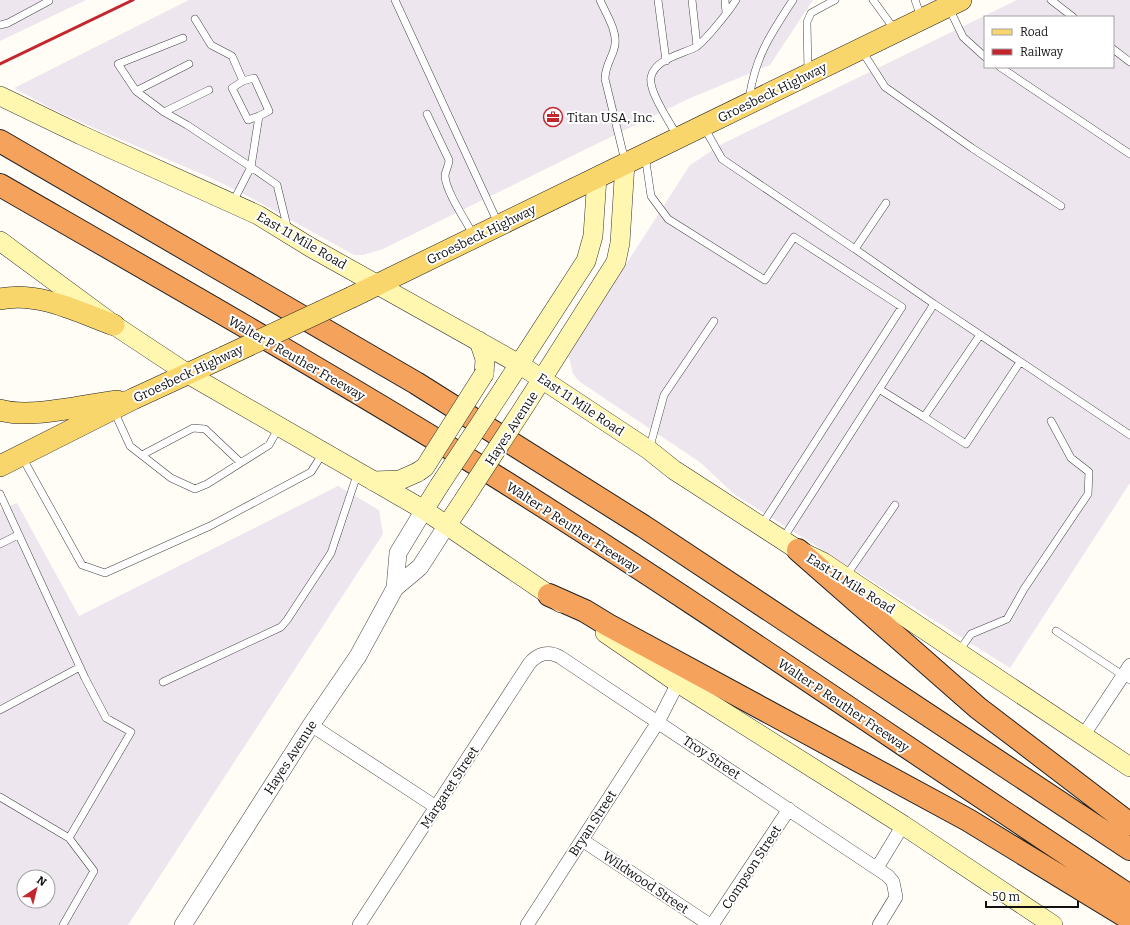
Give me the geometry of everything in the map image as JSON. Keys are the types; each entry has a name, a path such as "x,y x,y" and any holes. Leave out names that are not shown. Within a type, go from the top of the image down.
{"highway":[{"path":"0,141 416,383 643,526 1130,849"},
{"name":"Walter P Reuther Freeway","path":"0,185 360,393 500,479 724,625 1130,896"},
{"path":"790,545 978,708 1130,824"},
{"path":"549,595 585,611 608,625 968,820 1130,919"}],"main road":[{"name":"Groesbeck Highway","path":"0,466 133,399 379,284 896,32 918,9 955,3"},
{"name":"East 11 Mile Road","path":"0,96 82,135 234,202 543,378 649,450 674,470 790,545 823,562 1130,767"},
{"name":"Hayes Avenue","path":"447,525 528,402 616,262 620,243 625,163"},
{"name":"Hayes Avenue","path":"424,510 586,261 593,236 597,177"},
{"path":"0,241 114,326 188,374 424,510 678,683 903,826 1052,925"},
{"path":"0,299 11,297 43,299 114,326"},
{"path":"366,477 400,480 418,472 425,467 484,374 485,359 479,341"},
{"path":"0,410 12,414 33,413 133,399"}],"street":[{"name":"Hayes Avenue","path":"183,925 310,725 358,656 394,588 398,552 424,510"},
{"name":"Hayes Avenue","path":"394,588 420,567 447,525"},
{"name":"Troy Street","path":"544,654 550,653 560,657 877,868 893,882 896,890 896,897 893,904 879,925"},
{"name":"Margaret Street","path":"360,925 529,664 537,656 544,654"},
{"path":"1083,736 1128,674"},
{"name":"Bryan Street","path":"526,925 658,722 678,683"},
{"path":"310,725 436,807"},
{"name":"Compson Street","path":"711,925 789,809"},
{"path":"877,868 903,826"},
{"name":"Wildwood Street","path":"582,840 711,925"}],"lane":[{"path":"0,25 8,23 49,1 47,0"},
{"path":"395,0 498,225"},
{"path":"600,0 615,35 615,44 605,70 605,79 625,163"},
{"path":"658,0 666,61"},
{"path":"692,0 697,46"},
{"path":"724,0 726,14"},
{"path":"678,138 653,91 651,77 656,66 697,46 726,14 736,0"},
{"path":"748,103 755,66 761,52 793,0"},
{"path":"808,74 807,22 811,13 835,0"},
{"path":"873,0 896,32"},
{"path":"1051,0 1072,16"},
{"path":"955,3 963,37 984,56"},
{"path":"195,19 211,45 232,56 243,81"},
{"path":"183,38 118,64 136,91 164,112 187,125 277,185 289,234"},
{"path":"861,49 885,87 972,148 1061,206"},
{"path":"1114,49 1130,62"},
{"path":"136,91 189,64"},
{"path":"1001,68 1130,154"},
{"path":"254,78 270,111 259,116 248,120 232,88 243,81 254,78"},
{"path":"164,112 208,90"},
{"path":"427,114 449,160 449,166 445,174 447,186 474,237"},
{"path":"234,202 251,167 259,116"},
{"path":"703,125 722,159 934,304 1130,435"},
{"path":"645,154 651,196 668,219 765,280 794,237 902,307 761,527"},
{"path":"855,249 886,203"},
{"path":"790,545 879,389 934,304"},
{"path":"649,450 664,395 714,321"},
{"path":"924,417 980,335"},
{"path":"879,389 966,444 1020,362"},
{"path":"113,409 130,446 171,478 195,489 207,484 269,445 279,426"},
{"path":"958,652 971,634 1007,619 1024,589 1088,494 1089,472 1071,458 1051,421"},
{"path":"142,455 193,428 205,429 240,462"},
{"path":"21,455 82,566 105,572 210,526 311,472 323,452"},
{"path":"163,682 281,626 287,620 331,553 366,477"},
{"path":"0,494 18,536 80,667 106,718 131,732 69,838"},
{"path":"845,577 895,505"},
{"path":"0,544 18,536"},
{"path":"1056,631 1128,674"},
{"path":"0,710 80,667"},
{"path":"0,797 69,838 94,872 63,925"}],"shaded area":[{"path":"0,0 86,0 0,41"},
{"path":"189,0 813,0 770,65 688,99 383,249 363,255 354,255 246,195 211,178 52,109 14,88"},
{"path":"1017,0 1130,0 1130,483 1010,668 734,494 701,463 580,382 573,374 569,357 574,345 690,165 722,144 984,16 984,68 1114,68 1114,16 984,16"},
{"path":"338,486 379,510 383,534 128,925 0,925 0,510 17,503 79,616"}],"railway":[{"path":"0,64 133,0"}],"place":[{"name":"Titan USA, Inc.","path":"553,117"}]}
